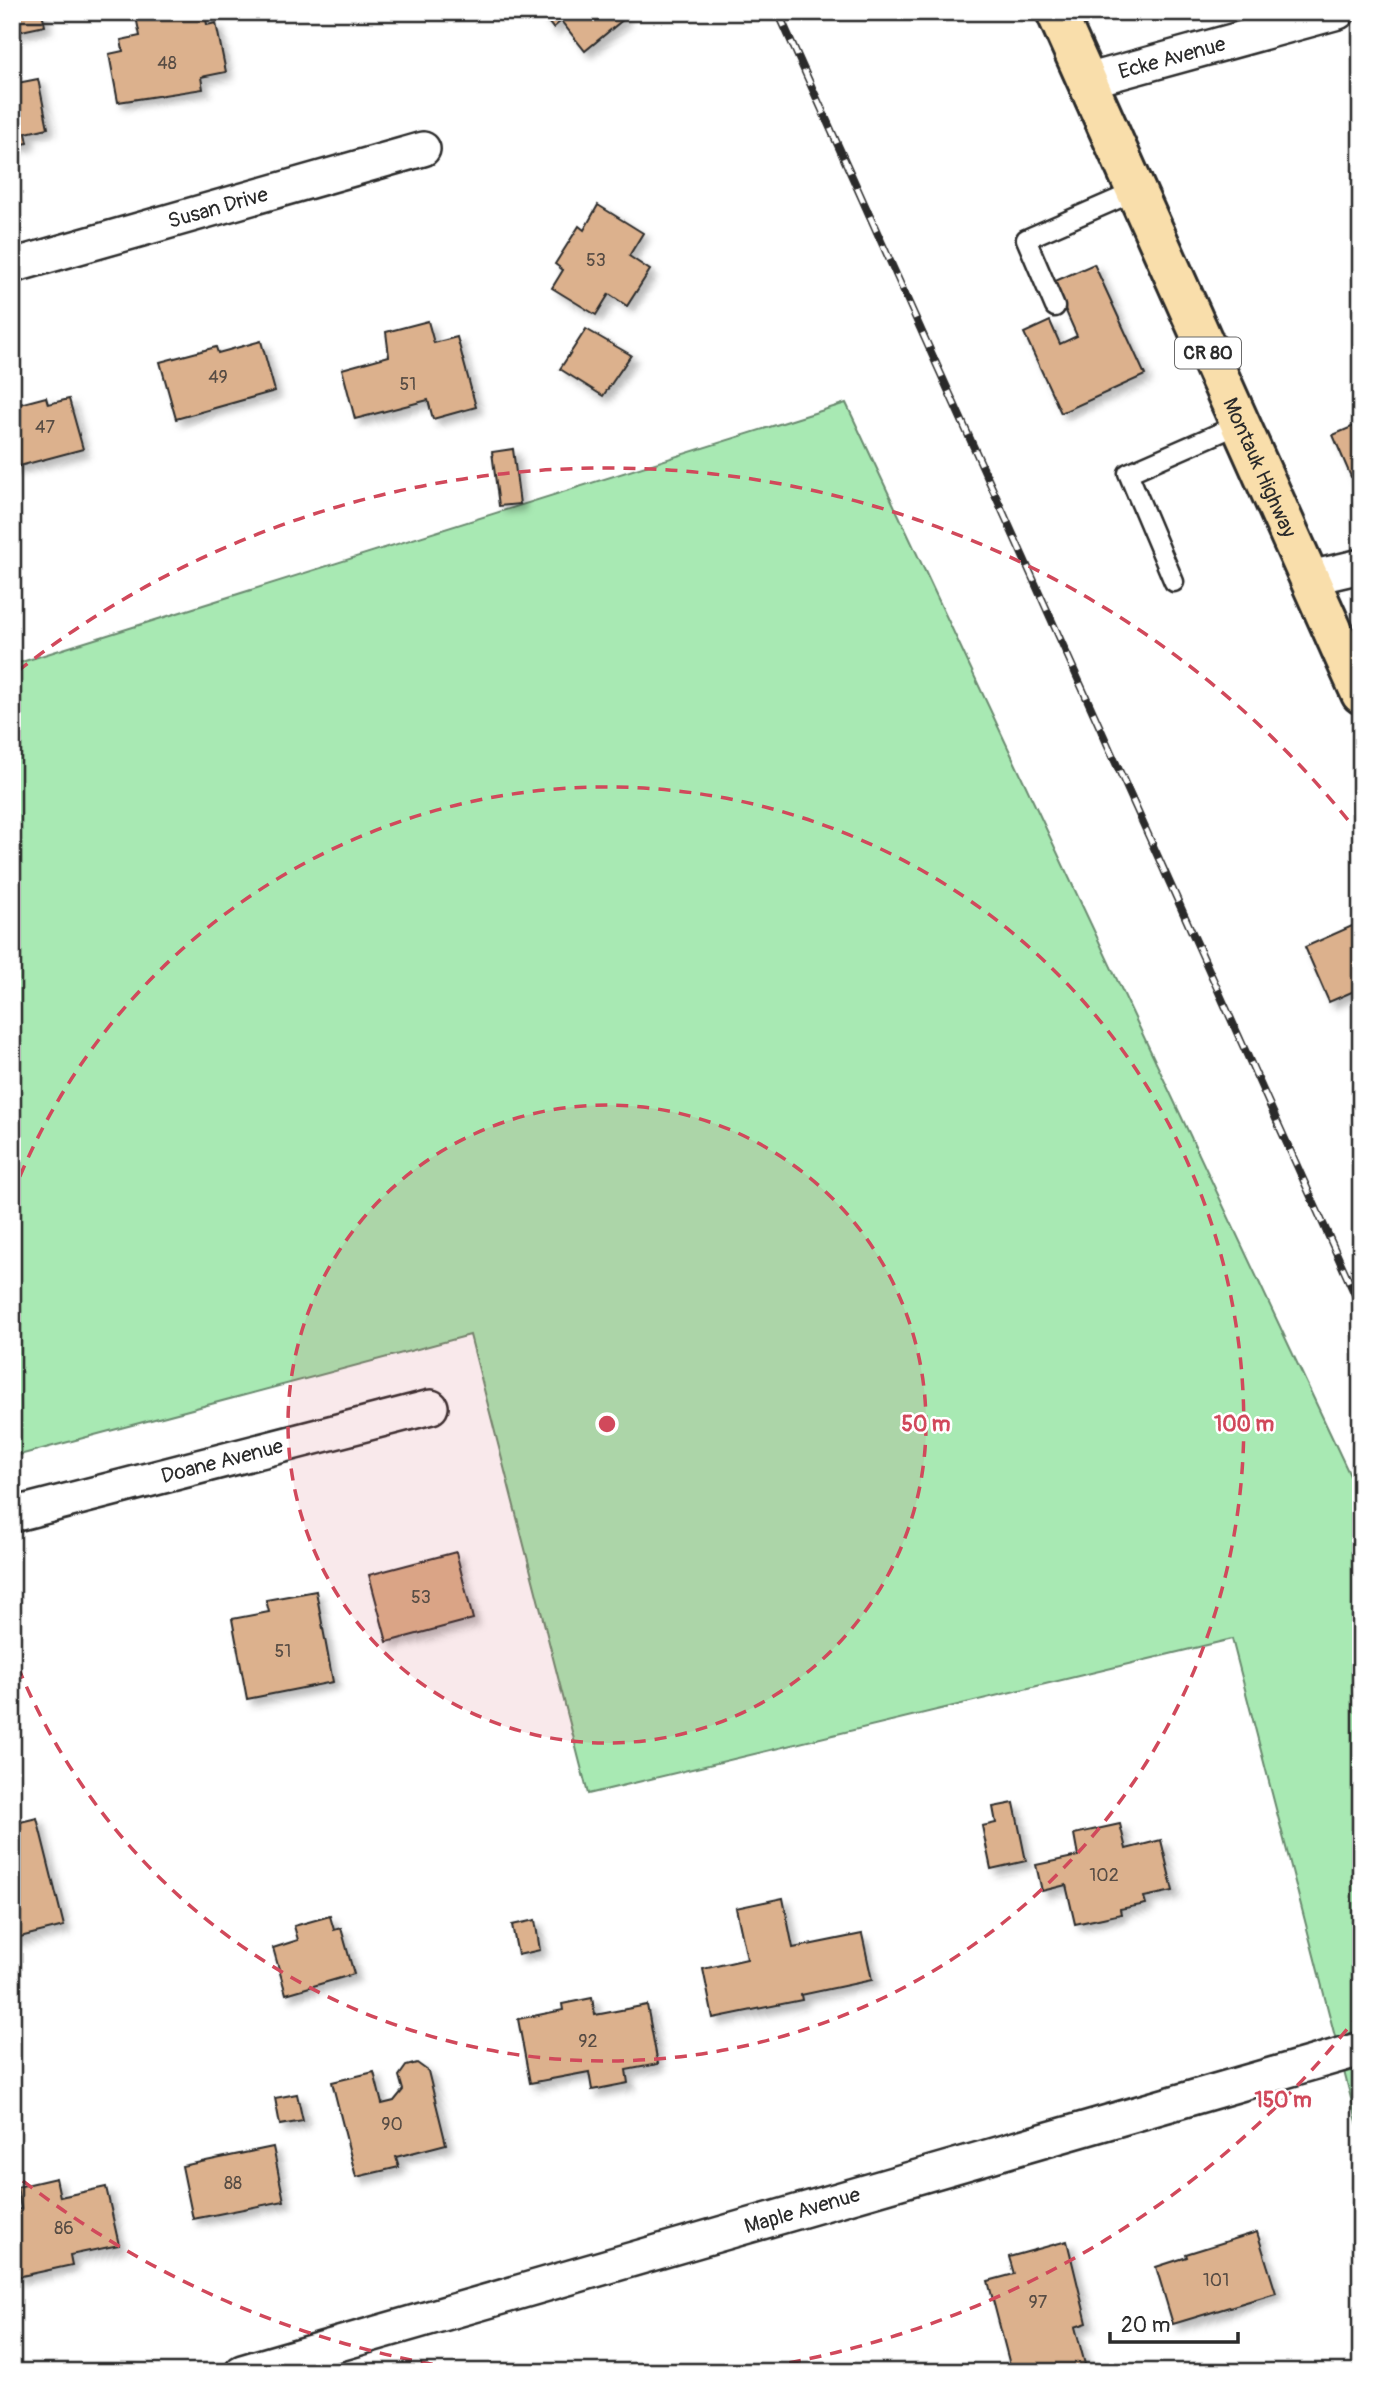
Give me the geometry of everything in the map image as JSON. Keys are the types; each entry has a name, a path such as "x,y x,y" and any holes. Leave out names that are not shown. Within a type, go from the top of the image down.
{"main road":[{"name":"Montauk Highway","path":"1056,12 1361,694"}],"street":[{"name":"Ecke Avenue","path":"1087,81 1338,12"},
{"name":"Susan Drive","path":"12,266 423,149"},
{"path":"1310,578 1361,566"},
{"name":"Doane Avenue","path":"12,1515 431,1407"},
{"name":"Maple Avenue","path":"242,2372 1361,2049"}],"lane":[{"path":"1055,307 1026,239 1136,191"},
{"path":"1174,582 1128,474 1240,424"}],"green space":[{"path":"846,403 1361,1499 1361,2137 1232,1639 588,1794 470,1335 12,1457 12,665"}],"building":[{"path":"12,12 42,12 45,26 12,33"},
{"path":"135,12 205,12 207,25 216,23 226,72 201,77 203,89 118,102 109,54 123,51 121,40 140,36"},
{"path":"540,12 620,12 625,18 585,51 561,21 553,28"},
{"path":"38,79 48,128 26,133 28,143 12,146 12,84"},
{"path":"598,205 643,233 629,256 650,270 627,306 609,294 596,315 552,288 563,270 555,264 579,226 584,230"},
{"path":"1094,264 1145,375 1061,413 1024,333 1050,321 1060,344 1077,336 1053,282"},
{"path":"428,321 434,343 457,337 476,407 433,419 428,400 355,419 342,369 389,356 386,332"},
{"path":"586,329 631,355 603,396 560,369"},
{"path":"261,341 275,391 176,419 160,362 216,347 218,353"},
{"path":"46,397 48,404 69,399 83,449 12,468 12,406"},
{"path":"1361,423 1361,473 1351,477 1333,435"},
{"path":"513,449 520,504 499,506 492,452"},
{"path":"1361,922 1361,988 1329,1002 1305,947"},
{"path":"456,1552 473,1619 387,1642 369,1575"},
{"path":"316,1591 333,1682 247,1699 232,1619 269,1612 266,1600"},
{"path":"1014,1803 1026,1861 991,1869 982,1826 996,1823 993,1807"},
{"path":"37,1818 64,1926 12,1939 12,1824"},
{"path":"1120,1824 1126,1849 1161,1840 1173,1891 1144,1897 1146,1904 1120,1909 1121,1914 1075,1924 1066,1885 1042,1891 1036,1865 1078,1856 1074,1834"},
{"path":"783,1898 793,1948 862,1934 872,1980 801,1995 802,2000 713,2018 703,1969 747,1959 736,1908"},
{"path":"330,1916 334,1930 341,1928 354,1974 286,1994 273,1948 298,1940 294,1926"},
{"path":"535,1920 540,1950 518,1955 512,1925"},
{"path":"592,1998 595,2015 647,2005 658,2064 626,2070 628,2083 592,2090 589,2072 530,2083 518,2019 563,2010 562,2004"},
{"path":"417,2063 428,2071 446,2144 396,2157 399,2167 356,2177 332,2082 374,2072 382,2104 394,2101 403,2090 399,2076 406,2066"},
{"path":"297,2094 303,2121 280,2125 275,2098"},
{"path":"273,2147 284,2201 193,2219 182,2166"},
{"path":"56,2178 60,2197 106,2187 119,2245 70,2255 72,2265 17,2277 12,2253 12,2211 21,2209 17,2187"},
{"path":"1257,2232 1276,2293 1173,2324 1156,2267 1187,2257 1186,2254"},
{"path":"1067,2241 1087,2323 1075,2327 1086,2368 1083,2372 1032,2372 1029,2369 1027,2372 1015,2372 1011,2369 988,2281 1014,2274 1009,2257"}],"railway":[{"path":"778,12 1361,1308"}]}
